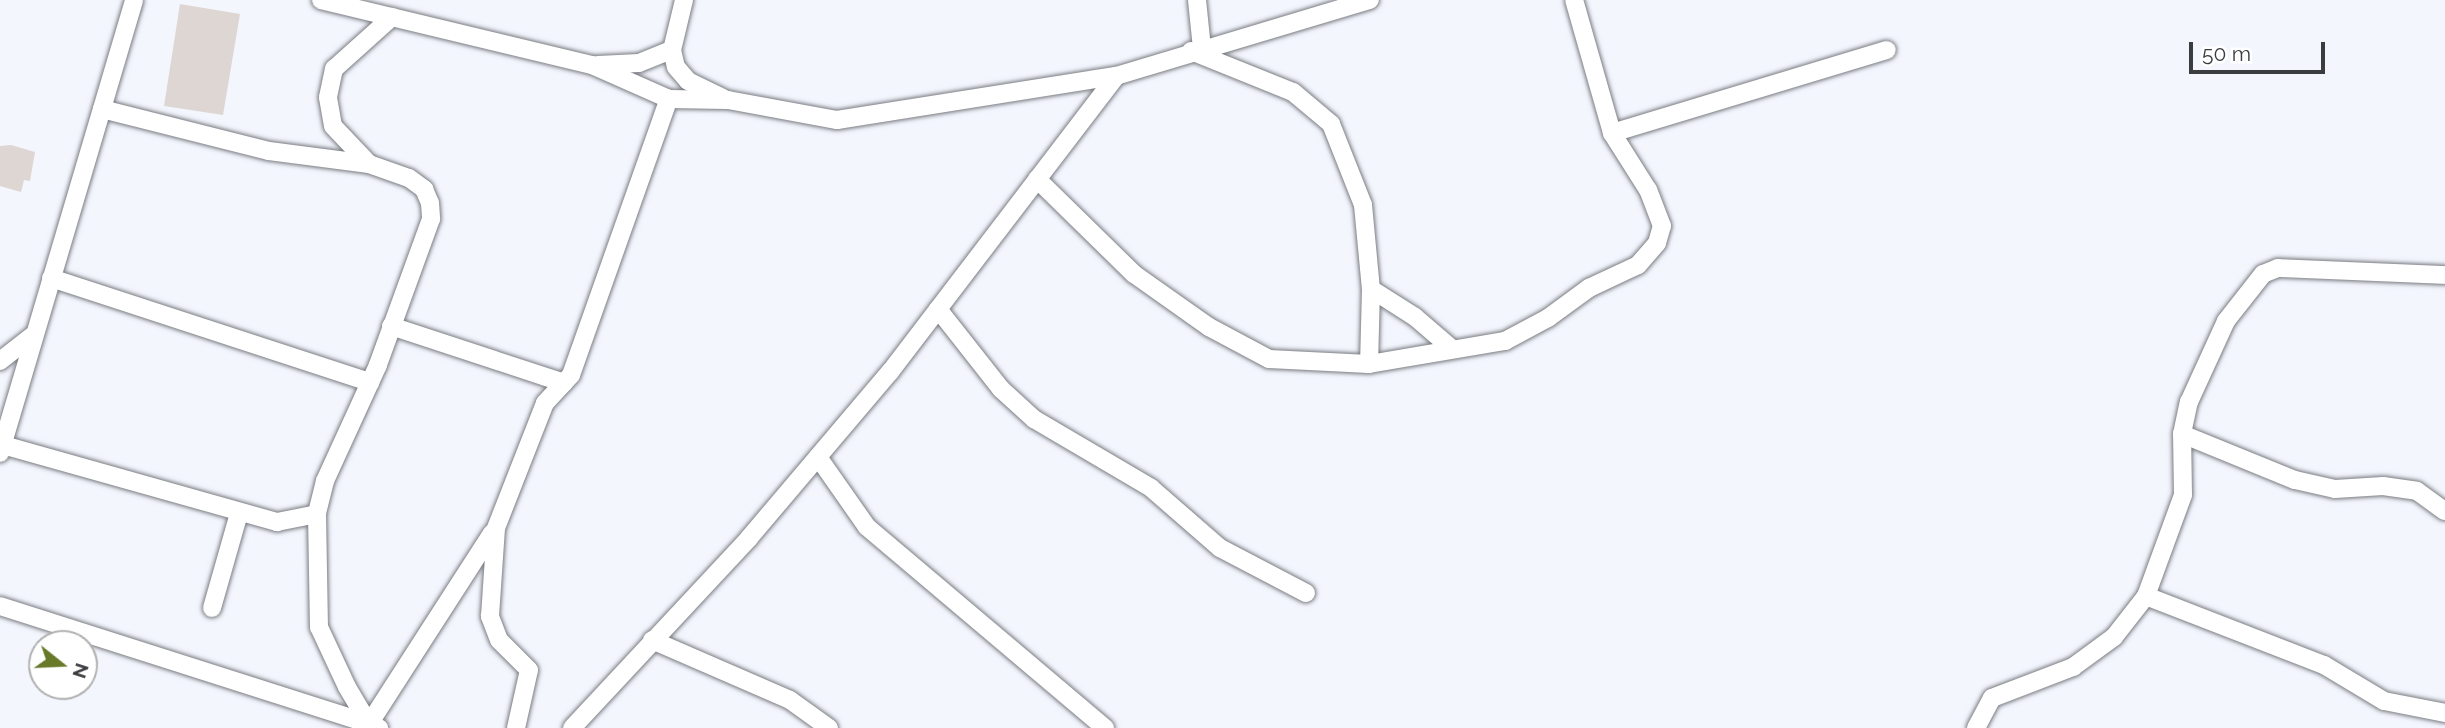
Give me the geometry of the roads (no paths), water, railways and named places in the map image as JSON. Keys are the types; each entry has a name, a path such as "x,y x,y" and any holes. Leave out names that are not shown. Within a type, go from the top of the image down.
{"street":[{"path":"134,0 32,336 1,449 277,522 317,514"},
{"path":"684,0 672,50 676,66 688,81 729,100"},
{"path":"1197,0 1197,50"},
{"path":"329,1 592,65 669,99 729,100 837,120 1116,76 1370,0"},
{"path":"1037,179 1077,223 1135,274 1209,327 1269,359 1369,364 1451,348 1483,347 1527,331 1589,288 1638,265 1657,243 1662,226 1648,190 1612,133 1574,0"},
{"path":"369,164 333,126 328,97 334,69 392,17"},
{"path":"592,65 639,63 672,50"},
{"path":"1197,50 1293,92 1331,124 1363,205 1371,289 1369,364"},
{"path":"1612,133 1887,50"},
{"path":"572,728 749,538 818,457 937,309 1116,76"},
{"path":"374,726 496,528 545,403 564,383 575,366 669,99"},
{"path":"102,108 269,151 369,164 409,178 424,189 430,203 431,219 370,382 325,481 317,514 319,627 374,726"},
{"path":"1976,728 1992,698 2073,667 2113,637 2146,596 2183,495 2182,434 2189,402 2226,321 2263,274 2278,268 2445,275"},
{"path":"51,278 370,382"},
{"path":"1371,289 1415,317 1451,348"},
{"path":"937,309 1001,389 1034,419 1151,488 1220,548 1306,593"},
{"path":"391,326 564,383"},
{"path":"0,361 32,336"},
{"path":"2182,434 2295,480 2335,489 2383,486 2417,491 2445,511"},
{"path":"818,457 867,527 1105,728"},
{"path":"212,608 239,513"},
{"path":"496,528 490,616 499,640 529,670 516,728"},
{"path":"2146,596 2324,664 2384,701 2445,713"},
{"path":"0,606 374,726"},
{"path":"652,640 789,700 829,728"}]}
